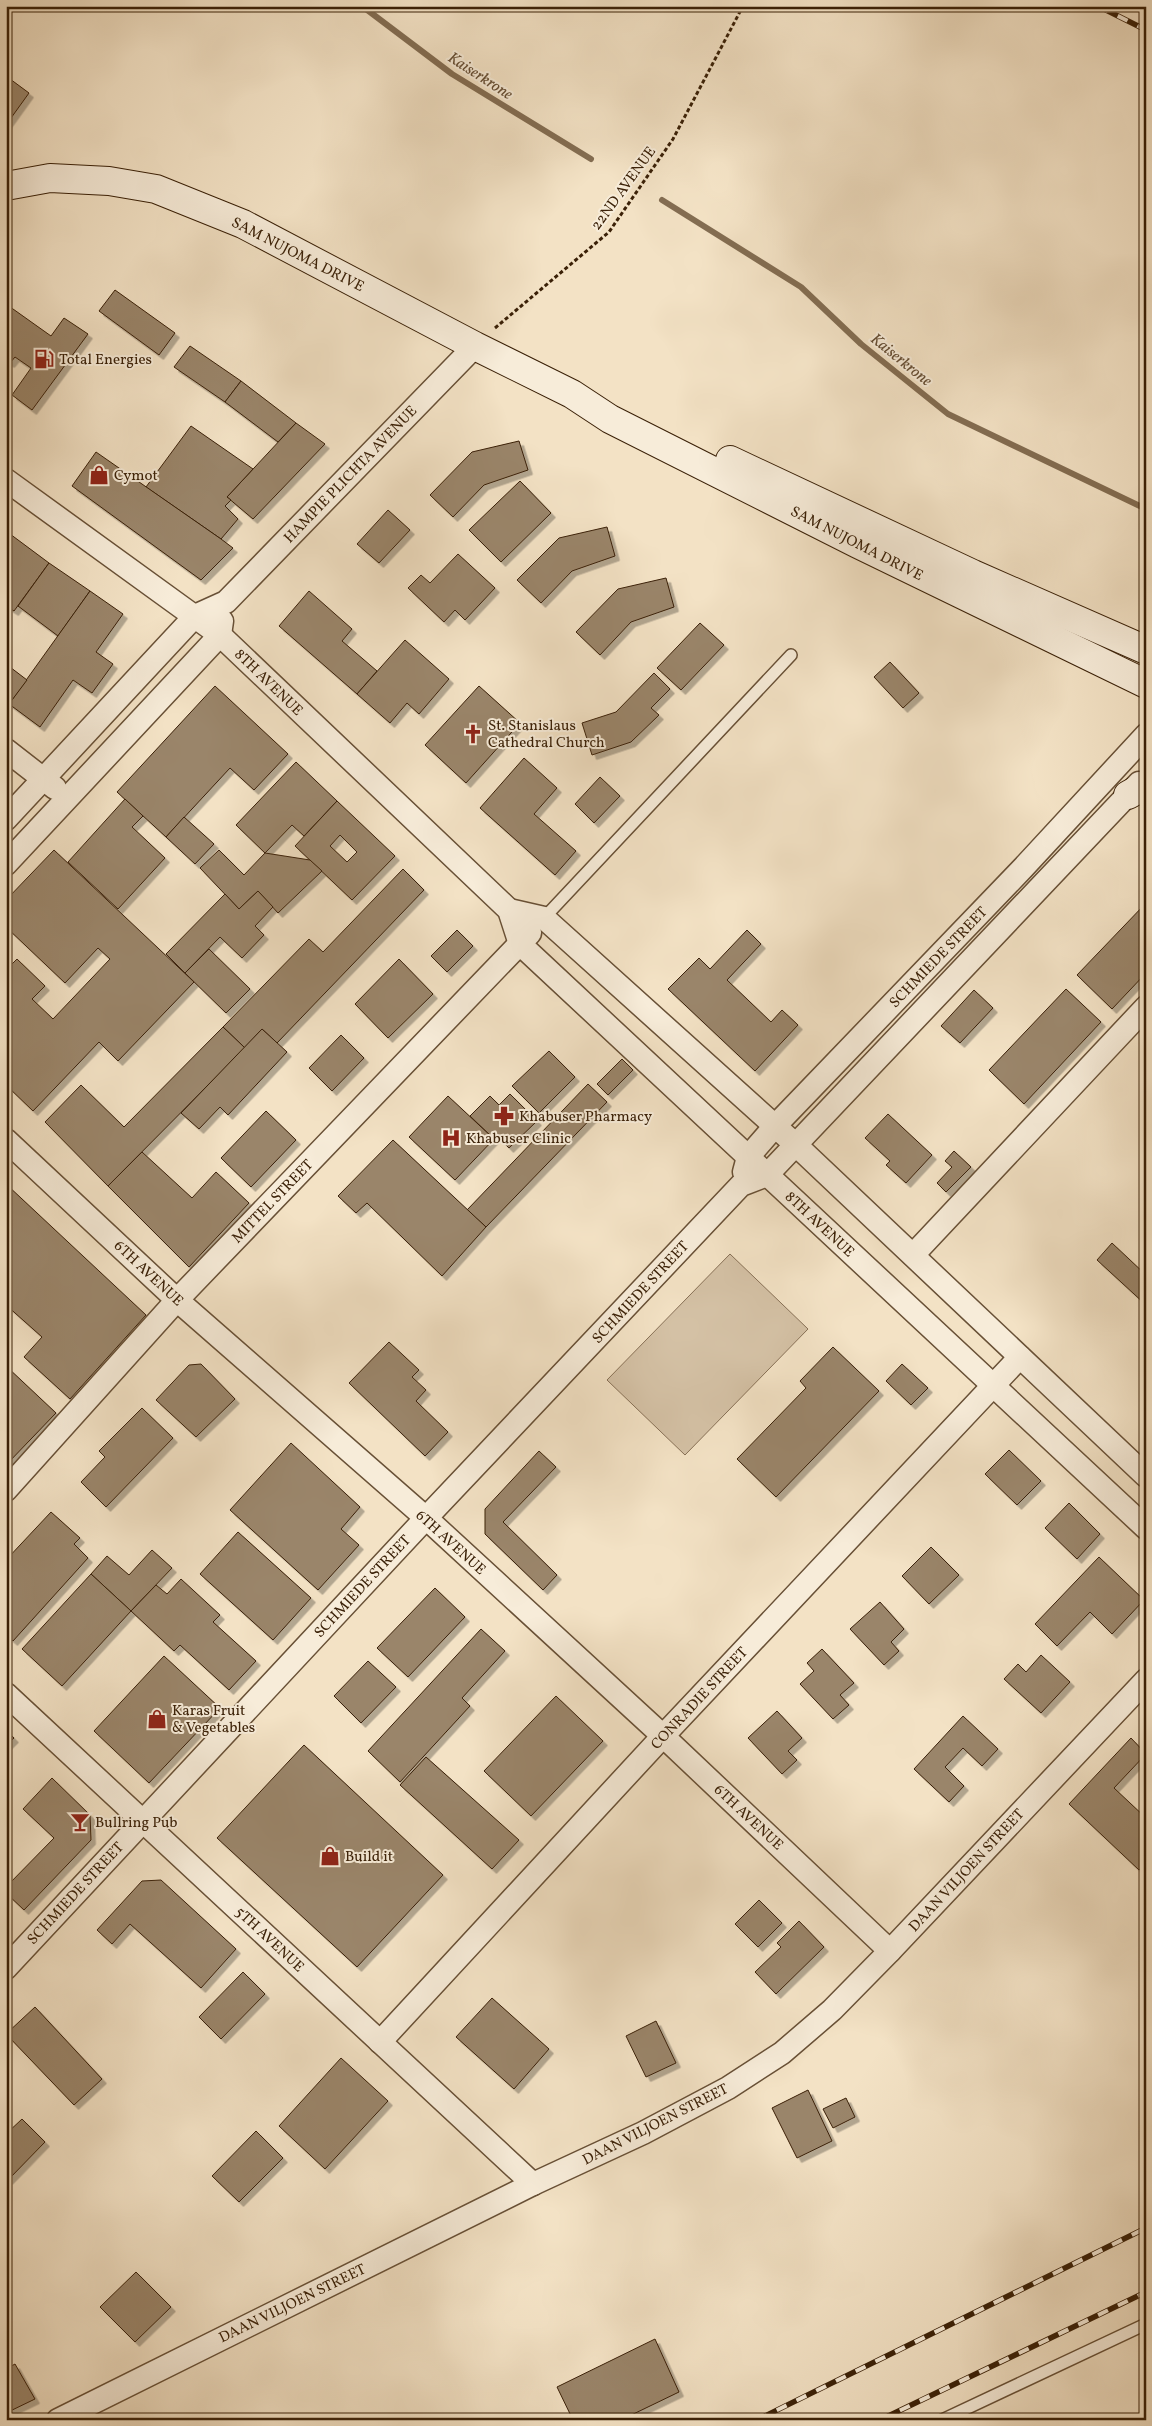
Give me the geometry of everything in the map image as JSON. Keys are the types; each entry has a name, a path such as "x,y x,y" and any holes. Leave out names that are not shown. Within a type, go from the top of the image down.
{"main road":[{"name":"SAM NUJOMA DRIVE","path":"6,186 50,178 109,180 156,189 243,224 475,346 572,394 610,419 858,544 1146,684"},
{"name":"SAM NUJOMA DRIVE","path":"572,394 615,407 974,574 1146,650"}],"street":[{"name":"HAMPIE PLICHTA AVENUE","path":"6,819 195,616 226,602 475,346"},
{"name":"8TH AVENUE","path":"6,480 220,635 509,910 520,944 1146,1528"},
{"path":"6,864 220,635 226,602"},
{"name":"SCHMIEDE STREET","path":"741,1185 748,1157 775,1126 1023,868 1146,735"},
{"path":"6,750 68,798"},
{"name":"SCHMIEDE STREET","path":"6,1968 426,1518 741,1185 767,1175 1140,785"},
{"path":"509,910 544,918 796,1145 1146,1476"},
{"name":"MITTEL STREET","path":"6,1490 177,1300 544,918"},
{"path":"913,1255 1146,1007"},
{"name":"6TH AVENUE","path":"6,1140 177,1300 426,1518 663,1736 890,1951"},
{"name":"CONRADIE STREET","path":"380,2042 663,1736 1020,1357"},
{"name":"DAAN VILJOEN STREET","path":"58,2420 533,2184 642,2134 728,2088 782,2053 832,2010 890,1951 1146,1680"},
{"name":"5TH AVENUE","path":"6,1694 533,2184"}],"lane":[{"path":"544,918 791,655"},
{"path":"942,2420 1146,2324"}],"path":[{"name":"22ND AVENUE","path":"475,346 610,232 672,139 743,6"}],"shaded area":[{"path":"730,1254 808,1329 685,1455 607,1380"}],"building":[{"path":"6,76 29,93 6,125"},
{"path":"115,290 175,333 159,355 99,311"},
{"name":"Total Energies","path":"6,304 51,336 64,318 88,334 32,410 12,395 31,368 15,357 10,363 6,361"},
{"path":"190,346 241,381 225,402 174,367"},
{"path":"241,381 296,423 278,442 225,402"},
{"path":"296,423 325,444 253,519 227,497"},
{"path":"191,426 253,469 227,497 231,500 225,506 238,519 221,539 146,487"},
{"path":"519,441 528,470 484,485 453,517 430,495 472,452"},
{"path":"96,452 233,548 201,580 72,486"},
{"path":"520,481 551,513 501,562 469,530"},
{"path":"388,510 410,530 379,563 357,544"},
{"path":"607,527 615,556 572,571 541,603 517,580 559,538"},
{"path":"6,531 49,563 14,611 6,606"},
{"path":"458,554 495,588 465,620 455,610 444,622 408,588 421,575 430,583"},
{"path":"49,563 90,591 58,636 18,606"},
{"path":"666,578 674,607 631,622 600,655 576,632 618,589"},
{"path":"90,591 123,614 96,652 113,664 92,693 73,680 40,727 9,704"},
{"path":"309,591 352,629 342,641 377,671 357,694 279,626"},
{"path":"700,623 724,645 681,690 657,668"},
{"path":"405,640 449,679 419,714 407,703 390,723 357,694"},
{"path":"890,662 919,693 903,708 874,677"},
{"path":"6,664 27,680 9,704 6,702"},
{"path":"654,673 670,689 651,708 659,715 631,742 592,755 582,723 616,712"},
{"path":"215,686 288,754 254,790 230,768 166,837 117,792"},
{"name":"St. Stanislaus Cathedral Church","path":"479,686 520,723 466,783 425,745"},
{"path":"524,758 557,788 534,814 576,851 555,875 480,808"},
{"path":"296,762 337,801 304,836 292,825 265,853 236,825"},
{"path":"600,777 620,796 594,823 575,804"},
{"path":"125,799 143,816 132,827 165,858 118,909 68,862"},
{"path":"337,801 395,856 352,900 295,846","holes":["340,835 357,852 347,862 330,846"]},
{"path":"184,817 214,844 195,864 166,837"},
{"path":"54,850 194,982 118,1061 99,1042 33,1111 6,1085 6,970 17,959 45,986 32,999 53,1019 110,959 98,948 65,983 6,927 6,900"},
{"path":"219,850 244,875 265,853 310,860 322,871 278,913 258,891 239,909 200,868"},
{"path":"403,869 424,890 277,1043 262,1029 245,1048 223,1027 309,939 323,952"},
{"path":"258,891 273,907 255,926 264,935 242,958 220,937 185,973 166,954 225,894 239,909"},
{"path":"1146,903 1146,973 1112,1009 1077,975"},
{"path":"457,930 473,946 447,972 431,956"},
{"path":"747,930 761,944 727,980 771,1022 782,1010 798,1025 755,1071 668,989 699,958 710,969"},
{"path":"209,949 250,989 226,1013 185,973"},
{"path":"399,959 433,994 388,1038 355,1004"},
{"path":"1066,989 1101,1022 1024,1104 989,1070"},
{"path":"974,990 993,1008 960,1043 941,1026"},
{"path":"223,1027 245,1048 108,1186 45,1122 81,1085 124,1127"},
{"path":"262,1029 287,1052 228,1115 220,1107 199,1129 181,1113"},
{"path":"341,1035 364,1058 332,1091 309,1068"},
{"path":"549,1051 575,1077 539,1113 512,1086"},
{"path":"622,1059 633,1070 608,1095 597,1084"},
{"path":"588,1084 607,1102 486,1227 467,1210"},
{"path":"510,1094 537,1121 509,1148 497,1136 494,1139 470,1116 490,1096 499,1105"},
{"name":"Khabuser Clinic","path":"448,1096 494,1139 455,1180 409,1137"},
{"path":"266,1111 296,1140 251,1187 221,1158"},
{"path":"888,1114 932,1155 906,1183 886,1165 890,1161 865,1138"},
{"path":"393,1140 486,1227 442,1276 367,1203 356,1213 338,1196"},
{"path":"954,1151 971,1167 946,1192 937,1183 952,1167 945,1161"},
{"path":"142,1152 192,1198 216,1172 249,1203 189,1267 108,1186"},
{"path":"6,1184 146,1315 70,1399 24,1357 42,1337 6,1305"},
{"path":"1112,1243 1146,1275 1146,1305 1097,1260"},
{"path":"389,1342 419,1370 412,1377 426,1390 416,1401 448,1432 425,1456 349,1383"},
{"path":"833,1347 879,1391 776,1497 737,1459 806,1388 800,1381"},
{"path":"201,1364 235,1399 196,1437 156,1400 189,1365"},
{"path":"902,1364 928,1388 911,1405 886,1381"},
{"path":"6,1366 56,1413 6,1465"},
{"path":"142,1408 173,1438 106,1507 81,1482 105,1457 99,1451"},
{"path":"291,1443 360,1507 341,1529 359,1545 318,1590 230,1510"},
{"path":"1009,1450 1041,1481 1017,1505 985,1474"},
{"path":"539,1451 556,1467 503,1522 557,1575 543,1590 485,1534 485,1509"},
{"path":"1069,1503 1100,1534 1077,1559 1045,1528"},
{"path":"51,1512 80,1538 74,1544 88,1558 13,1641 6,1635 6,1560"},
{"path":"238,1532 311,1598 273,1640 200,1574"},
{"path":"931,1547 959,1575 929,1604 902,1576"},
{"path":"152,1550 172,1568 131,1611 91,1574 107,1556 129,1575"},
{"path":"1099,1557 1144,1600 1112,1634 1090,1612 1057,1646 1035,1624"},
{"path":"91,1574 131,1611 62,1686 22,1649"},
{"path":"181,1579 220,1615 213,1622 256,1661 229,1690 180,1645 174,1651 131,1611 156,1585 167,1594"},
{"path":"435,1588 465,1617 408,1677 377,1648"},
{"path":"880,1602 904,1629 891,1642 899,1651 884,1665 850,1629"},
{"path":"481,1629 505,1651 462,1698 470,1706 400,1782 368,1751"},
{"path":"822,1649 854,1683 840,1695 849,1705 833,1719 800,1684 814,1671 807,1663"},
{"path":"1041,1655 1070,1682 1041,1713 1004,1679 1018,1664 1026,1672"},
{"name":"Karas Fruit & Vegetables","path":"164,1656 220,1708 149,1783 94,1731"},
{"path":"368,1661 396,1687 361,1723 334,1696"},
{"path":"556,1696 603,1741 531,1816 484,1771"},
{"path":"777,1711 802,1738 788,1751 797,1760 782,1774 748,1738"},
{"path":"963,1716 998,1749 982,1766 963,1748 945,1767 964,1786 949,1802 914,1769"},
{"path":"6,1730 14,1738 6,1746"},
{"path":"1131,1738 1146,1754 1114,1788 1146,1818 1146,1863 1139,1870 1069,1804"},
{"name":"Build it","path":"304,1745 443,1875 357,1967 217,1838"},
{"path":"426,1757 519,1840 492,1869 400,1785"},
{"path":"52,1778 90,1815 91,1840 24,1910 6,1893 6,1887 54,1838 23,1809"},
{"path":"161,1880 236,1949 201,1988 130,1924 112,1944 97,1930 142,1881"},
{"path":"759,1900 782,1923 758,1947 735,1924"},
{"path":"799,1921 824,1947 776,1994 755,1972 781,1947 777,1943"},
{"path":"243,1972 265,1994 221,2039 199,2017"},
{"path":"492,1998 549,2049 514,2089 456,2037"},
{"path":"35,2007 102,2079 74,2105 6,2034"},
{"path":"656,2021 676,2063 646,2077 626,2036"},
{"path":"341,2058 388,2101 325,2169 279,2126"},
{"path":"808,2090 832,2141 797,2158 772,2108"},
{"path":"846,2098 855,2117 833,2128 823,2109"},
{"path":"22,2119 45,2142 8,2180 6,2134"},
{"path":"256,2131 283,2158 239,2202 212,2176"},
{"path":"136,2272 171,2307 135,2342 100,2307"},
{"path":"655,2339 679,2392 621,2420 573,2420 557,2387"},
{"path":"15,2364 35,2399 6,2413 6,2369"}],"waterway":[{"name":"Kaiserkrone","path":"362,6 452,74 591,159"},
{"name":"Kaiserkrone","path":"662,200 801,287 861,344 948,414 1146,509"}],"railway":[{"path":"1098,6 1146,30"},
{"path":"757,2420 1146,2228"},
{"path":"880,2420 1144,2293"}],"place":[{"name":"Total Energies","path":"44,359"},
{"name":"Cymot","path":"99,475"},
{"name":"St. Stanislaus Cathedral Church","path":"473,734"},
{"name":"Khabuser Pharmacy","path":"504,1116"},
{"name":"Khabuser Clinic","path":"451,1138"},
{"name":"Karas Fruit & Vegetables","path":"157,1719"},
{"name":"Bullring Pub","path":"80,1822"},
{"name":"Build it","path":"330,1856"}]}
